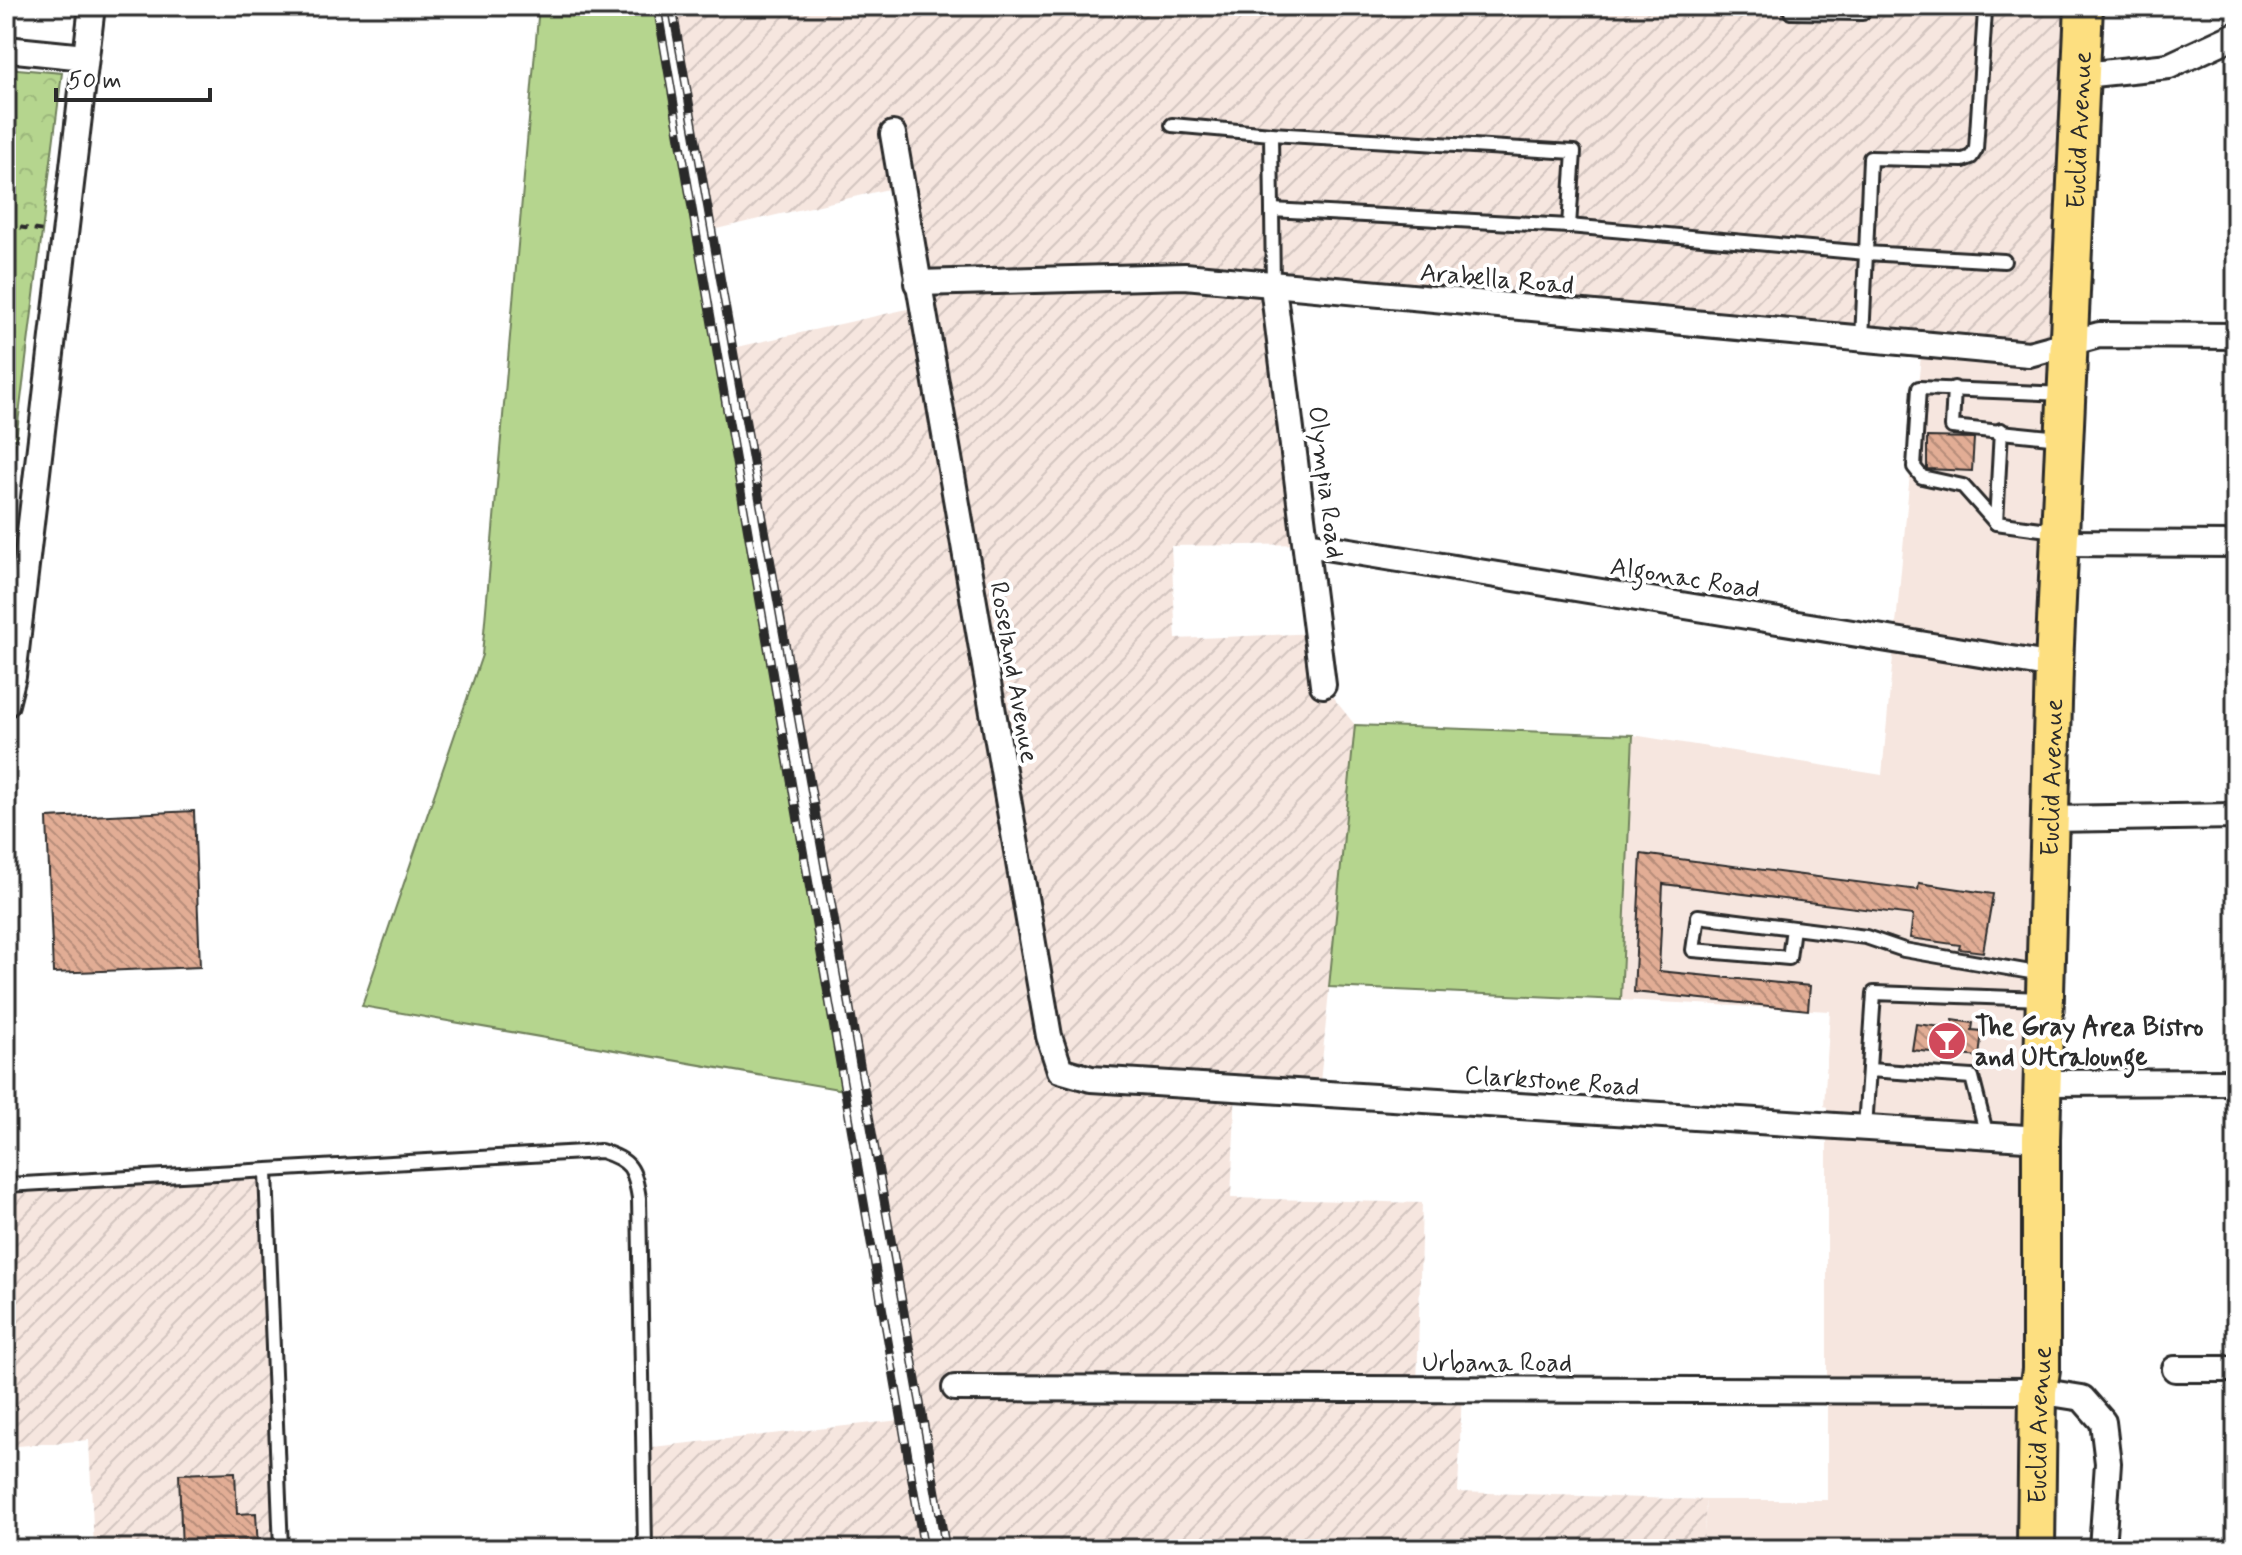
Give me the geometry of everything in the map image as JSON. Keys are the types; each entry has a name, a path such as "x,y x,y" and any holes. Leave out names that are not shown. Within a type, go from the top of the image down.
{"main road":[{"name":"Euclid Avenue","path":"2036,1549 2038,1391 2041,1370 2041,1139 2054,666 2084,6"}],"street":[{"path":"6,704 13,676 92,6"},
{"path":"2083,75 2169,66 2236,35"},
{"path":"6,49 85,57"},
{"name":"Roseland Avenue","path":"893,134 1049,1036 1060,1070"},
{"name":"Arabella Road","path":"917,283 1185,276 2029,354 2099,335 2236,336"},
{"name":"Olympia Road","path":"1273,286 1323,685"},
{"path":"2058,538 2236,544"},
{"name":"Algonac Road","path":"1307,544 2054,666"},
{"path":"2050,819 2236,816"},
{"name":"Clarkstone Road","path":"1060,1070 1091,1079 2041,1139"},
{"path":"2043,1083 2236,1082"},
{"path":"2175,1369 2236,1369"},
{"name":"Urbana Road","path":"955,1388 2038,1391 2082,1398 2103,1422 2108,1463 2102,1549"}],"lane":[{"path":"1792,6 1791,12 1862,13 1862,6"},
{"path":"1862,339 1870,158 1963,160 1971,157 1976,149 1985,11 1982,6"},
{"path":"1172,125 1574,152 1569,226"},
{"path":"1271,134 1273,286"},
{"path":"1272,210 1569,226 1866,253 2004,261"},
{"path":"2058,538 1996,523 1963,486 1922,477 1914,467 1919,388 2065,394"},
{"path":"1954,388 1952,427 2063,438"},
{"path":"1996,523 2001,430"},
{"path":"1793,928 1789,958 1693,950 1698,916 1866,937 2045,987"},
{"path":"1865,1128 1874,993 2045,987"},
{"path":"1869,1070 1972,1077 1987,1136"},
{"path":"6,1185 601,1151 619,1157 634,1172 639,1198 645,1549"},
{"path":"266,1172 281,1549"}],"path":[{"path":"6,225 46,232"},
{"path":"6,446 17,441"}],"shaded area":[{"path":"672,6 2084,6 2070,321 2029,354 1274,286 1307,544 1171,546 1176,639 1317,633 1323,685 1355,725 1319,1093 1236,1088 1231,1198 1422,1203 1417,1389 1462,1389 1458,1492 1706,1500 1703,1549 946,1549 733,348 921,306 901,186 712,230"},
{"path":"2069,343 2036,1549 1703,1549 1706,1500 1827,1500 1827,1107 1824,1106 1830,1011 1621,1000 1633,735 1882,775 1922,344"},
{"path":"266,1172 281,1549 94,1549 89,1440 6,1447 6,1185"},
{"path":"901,1420 924,1549 645,1549 643,1448"}],"green space":[{"path":"539,6 657,6 844,1090 362,1006 482,655"},
{"path":"6,68 62,73 6,519"},
{"path":"1355,725 1633,735 1621,1000 1329,987"}],"building":[{"path":"1927,437 1974,438 1972,471 1927,469"},
{"path":"194,811 200,967 53,973 47,818"},
{"path":"1641,854 1918,890 1919,883 1993,894 1983,952 1959,949 1960,945 1910,938 1913,915 1663,884 1659,971 1810,986 1808,1010 1634,992"},
{"name":"The Gray Area Bistro and Ultralounge","path":"1953,1020 1973,1023 1972,1030 1982,1031 1979,1057 1912,1050 1916,1024 1952,1028"},
{"path":"235,1472 237,1514 256,1513 258,1549 182,1549 179,1474"}],"railway":[{"path":"657,6 924,1549"},
{"path":"672,6 946,1549"}],"place":[{"name":"The Gray Area Bistro and Ultralounge","path":"1947,1041"}]}
